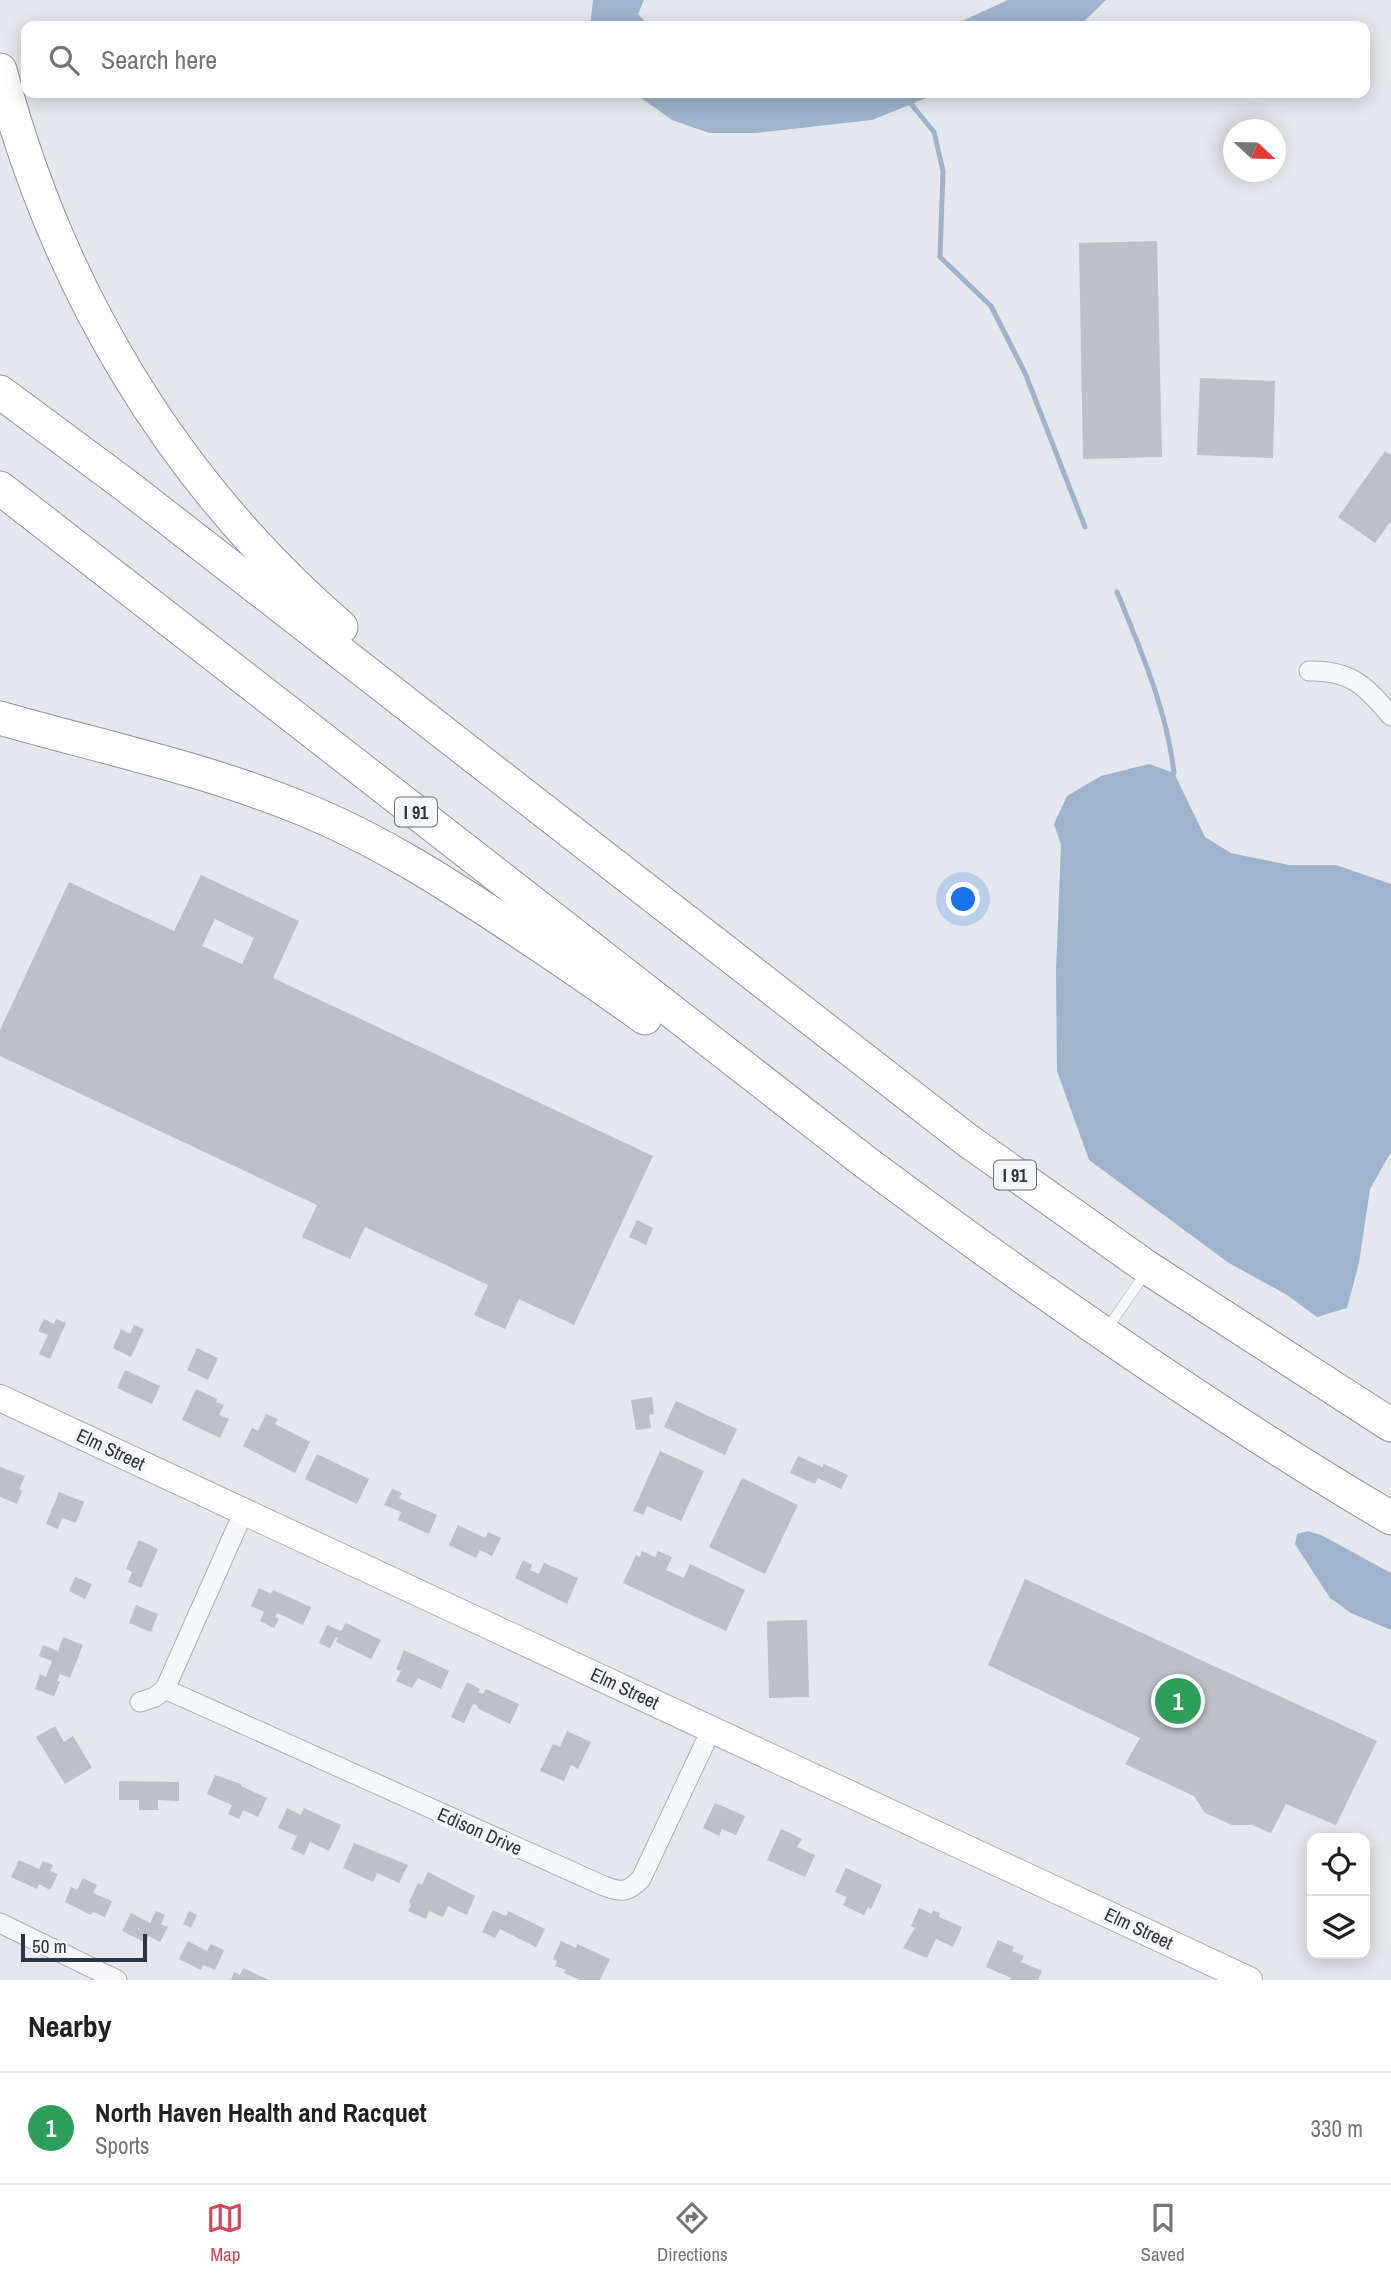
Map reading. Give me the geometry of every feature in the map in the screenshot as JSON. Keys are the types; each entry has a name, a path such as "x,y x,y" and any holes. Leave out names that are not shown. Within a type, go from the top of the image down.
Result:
{"highway":[{"path":"0,70 28,166 57,238 98,324 149,410 191,469 252,542 321,611 411,685 447,736"},
{"name":"I 91","path":"0,392 124,484 911,1097 1029,1185 1148,1268 1391,1424"},
{"name":"I 91","path":"0,488 941,1219 1104,1334 1258,1437 1391,1518"},
{"path":"0,718 251,790 317,815 363,837 456,891 580,972 762,1106 831,1136"}],"street":[{"path":"1309,671 1329,670 1353,679 1373,694 1391,716"},
{"name":"Elm Street","path":"0,1398 1249,1980"},
{"path":"140,1702 155,1697 165,1689 244,1511"},
{"name":"Edison Drive","path":"165,1689 604,1886 623,1892 631,1889 641,1879 712,1728"},
{"path":"0,1923 117,1980"}],"lane":[{"path":"1104,1334 1148,1268"}],"water":[{"path":"593,0 644,0 638,14 644,21 591,21"},
{"path":"1008,0 1106,0 1084,21 962,21"},
{"path":"641,98 927,98 872,120 756,133 709,133 672,120"},
{"path":"1149,764 1174,773 1205,837 1231,853 1289,865 1336,865 1391,884 1391,1152 1370,1189 1359,1263 1347,1308 1317,1317 1287,1295 1229,1263 1089,1160 1057,1071 1056,971 1061,845 1054,824 1067,796 1101,776"},
{"path":"1308,1531 1321,1535 1391,1573 1391,1630 1351,1613 1330,1598 1295,1544 1297,1534"}],"building":[{"path":"1157,241 1162,457 1083,459 1079,243"},
{"path":"1200,378 1275,381 1273,458 1197,455"},
{"path":"1385,451 1391,455 1391,521 1375,543 1338,517"},
{"path":"201,875 299,921 273,978 653,1156 574,1325 519,1299 505,1329 474,1315 488,1285 365,1227 350,1259 302,1237 317,1205 0,1056 0,1030 69,882 174,931","holes":["215,919 254,938 242,964 202,946"]},
{"path":"637,1220 653,1228 646,1245 629,1237"},
{"path":"44,1319 54,1324 56,1319 66,1323 50,1359 39,1354 48,1335 38,1331"},
{"path":"134,1325 144,1329 131,1357 113,1348 121,1329 130,1334"},
{"path":"197,1348 218,1358 208,1380 187,1370"},
{"path":"125,1370 160,1386 152,1404 117,1388"},
{"path":"196,1389 224,1405 219,1415 229,1419 220,1438 182,1420"},
{"path":"652,1397 654,1414 649,1415 651,1428 636,1430 631,1400"},
{"path":"676,1401 737,1429 725,1455 664,1427"},
{"path":"266,1414 278,1419 275,1424 310,1442 295,1473 243,1446 252,1428 258,1431"},
{"path":"660,1451 704,1471 681,1521 647,1506 644,1515 633,1511"},
{"path":"317,1454 369,1479 357,1504 305,1479"},
{"path":"798,1456 848,1475 841,1489 818,1478 815,1484 790,1473"},
{"path":"0,1467 25,1476 19,1489 22,1491 17,1504 0,1497"},
{"path":"742,1478 798,1505 765,1574 709,1547"},
{"path":"392,1489 402,1493 399,1498 437,1515 429,1534 398,1520 401,1512 384,1505"},
{"path":"59,1492 84,1502 76,1523 62,1518 58,1529 46,1524"},
{"path":"458,1525 485,1538 488,1532 501,1538 492,1556 480,1550 476,1558 449,1545"},
{"path":"139,1540 158,1549 141,1588 128,1582 132,1572 126,1569"},
{"path":"642,1551 655,1557 658,1551 672,1557 666,1570 684,1578 690,1564 745,1590 726,1631 623,1583 636,1555 640,1557"},
{"path":"523,1560 532,1565 530,1570 539,1574 544,1563 578,1578 567,1604 515,1578"},
{"path":"75,1577 92,1584 85,1599 69,1591"},
{"path":"1025,1579 1377,1741 1336,1825 1286,1804 1271,1833 1252,1825 1232,1825 1205,1813 1194,1796 1125,1764 1140,1738 988,1665"},
{"path":"259,1588 271,1594 273,1590 311,1607 303,1625 277,1613 275,1617 279,1619 274,1628 260,1621 264,1612 251,1606"},
{"path":"136,1605 158,1614 151,1632 129,1623"},
{"path":"807,1620 809,1697 769,1698 767,1621"},
{"path":"346,1623 381,1640 371,1659 336,1642 336,1637 330,1648 319,1643 327,1625 341,1631"},
{"path":"63,1637 83,1645 70,1678 60,1674 57,1681 60,1682 54,1696 35,1689 40,1674 46,1677 52,1661 39,1656 43,1645 58,1651"},
{"path":"404,1650 449,1671 441,1689 418,1678 412,1688 396,1681 401,1671 396,1669"},
{"path":"467,1682 480,1689 478,1692 483,1694 486,1689 519,1704 510,1724 473,1704 464,1723 451,1717"},
{"path":"55,1726 64,1742 73,1736 92,1768 65,1784 36,1737"},
{"path":"567,1731 591,1742 578,1769 571,1765 564,1781 540,1771 553,1744 560,1747"},
{"path":"215,1775 241,1784 267,1798 258,1817 243,1810 239,1819 228,1814 232,1805 207,1794"},
{"path":"119,1781 179,1782 179,1801 158,1800 158,1810 139,1810 139,1800 119,1800"},
{"path":"715,1803 745,1816 736,1835 722,1829 719,1836 703,1828"},
{"path":"287,1808 301,1815 304,1808 341,1825 329,1851 310,1842 304,1855 291,1849 297,1836 278,1828"},
{"path":"781,1829 802,1839 797,1847 815,1855 805,1877 767,1860"},
{"path":"354,1843 408,1865 399,1883 377,1873 373,1882 343,1868"},
{"path":"19,1860 39,1869 43,1861 53,1865 50,1871 58,1874 50,1890 39,1884 37,1889 11,1877"},
{"path":"846,1868 882,1885 871,1909 868,1907 864,1915 843,1905 847,1897 835,1892"},
{"path":"428,1872 475,1896 467,1915 448,1906 443,1917 429,1911 426,1919 408,1911 418,1883 422,1885"},
{"path":"83,1878 97,1885 93,1893 112,1901 105,1917 93,1912 91,1915 65,1902 71,1887 77,1890"},
{"path":"919,1908 932,1914 933,1910 940,1913 939,1917 962,1927 953,1947 936,1939 927,1958 903,1948 915,1928 911,1926"},
{"path":"493,1910 506,1916 508,1911 545,1929 536,1947 500,1929 495,1938 482,1932"},
{"path":"156,1911 165,1915 161,1924 168,1927 160,1942 149,1936 146,1943 122,1931 131,1913 150,1923"},
{"path":"189,1911 197,1915 191,1928 183,1924"},
{"path":"998,1940 1014,1947 1012,1951 1024,1956 1021,1962 1042,1971 1038,1980 1010,1980 1011,1978 986,1967"},
{"path":"188,1941 207,1951 211,1944 224,1950 215,1970 203,1965 201,1970 179,1959"},
{"path":"561,1941 576,1948 577,1944 610,1959 600,1980 580,1980 555,1966 557,1961 553,1959"},
{"path":"243,1968 269,1980 231,1980 234,1972 240,1975"}],"waterway":[{"path":"906,98 934,132 943,171 940,257 991,306 1025,373 1085,527"},
{"path":"1117,592 1144,659 1166,726 1174,773"}],"place":[{"name":"North Haven Health and Racquet","path":"1178,1701"}]}
